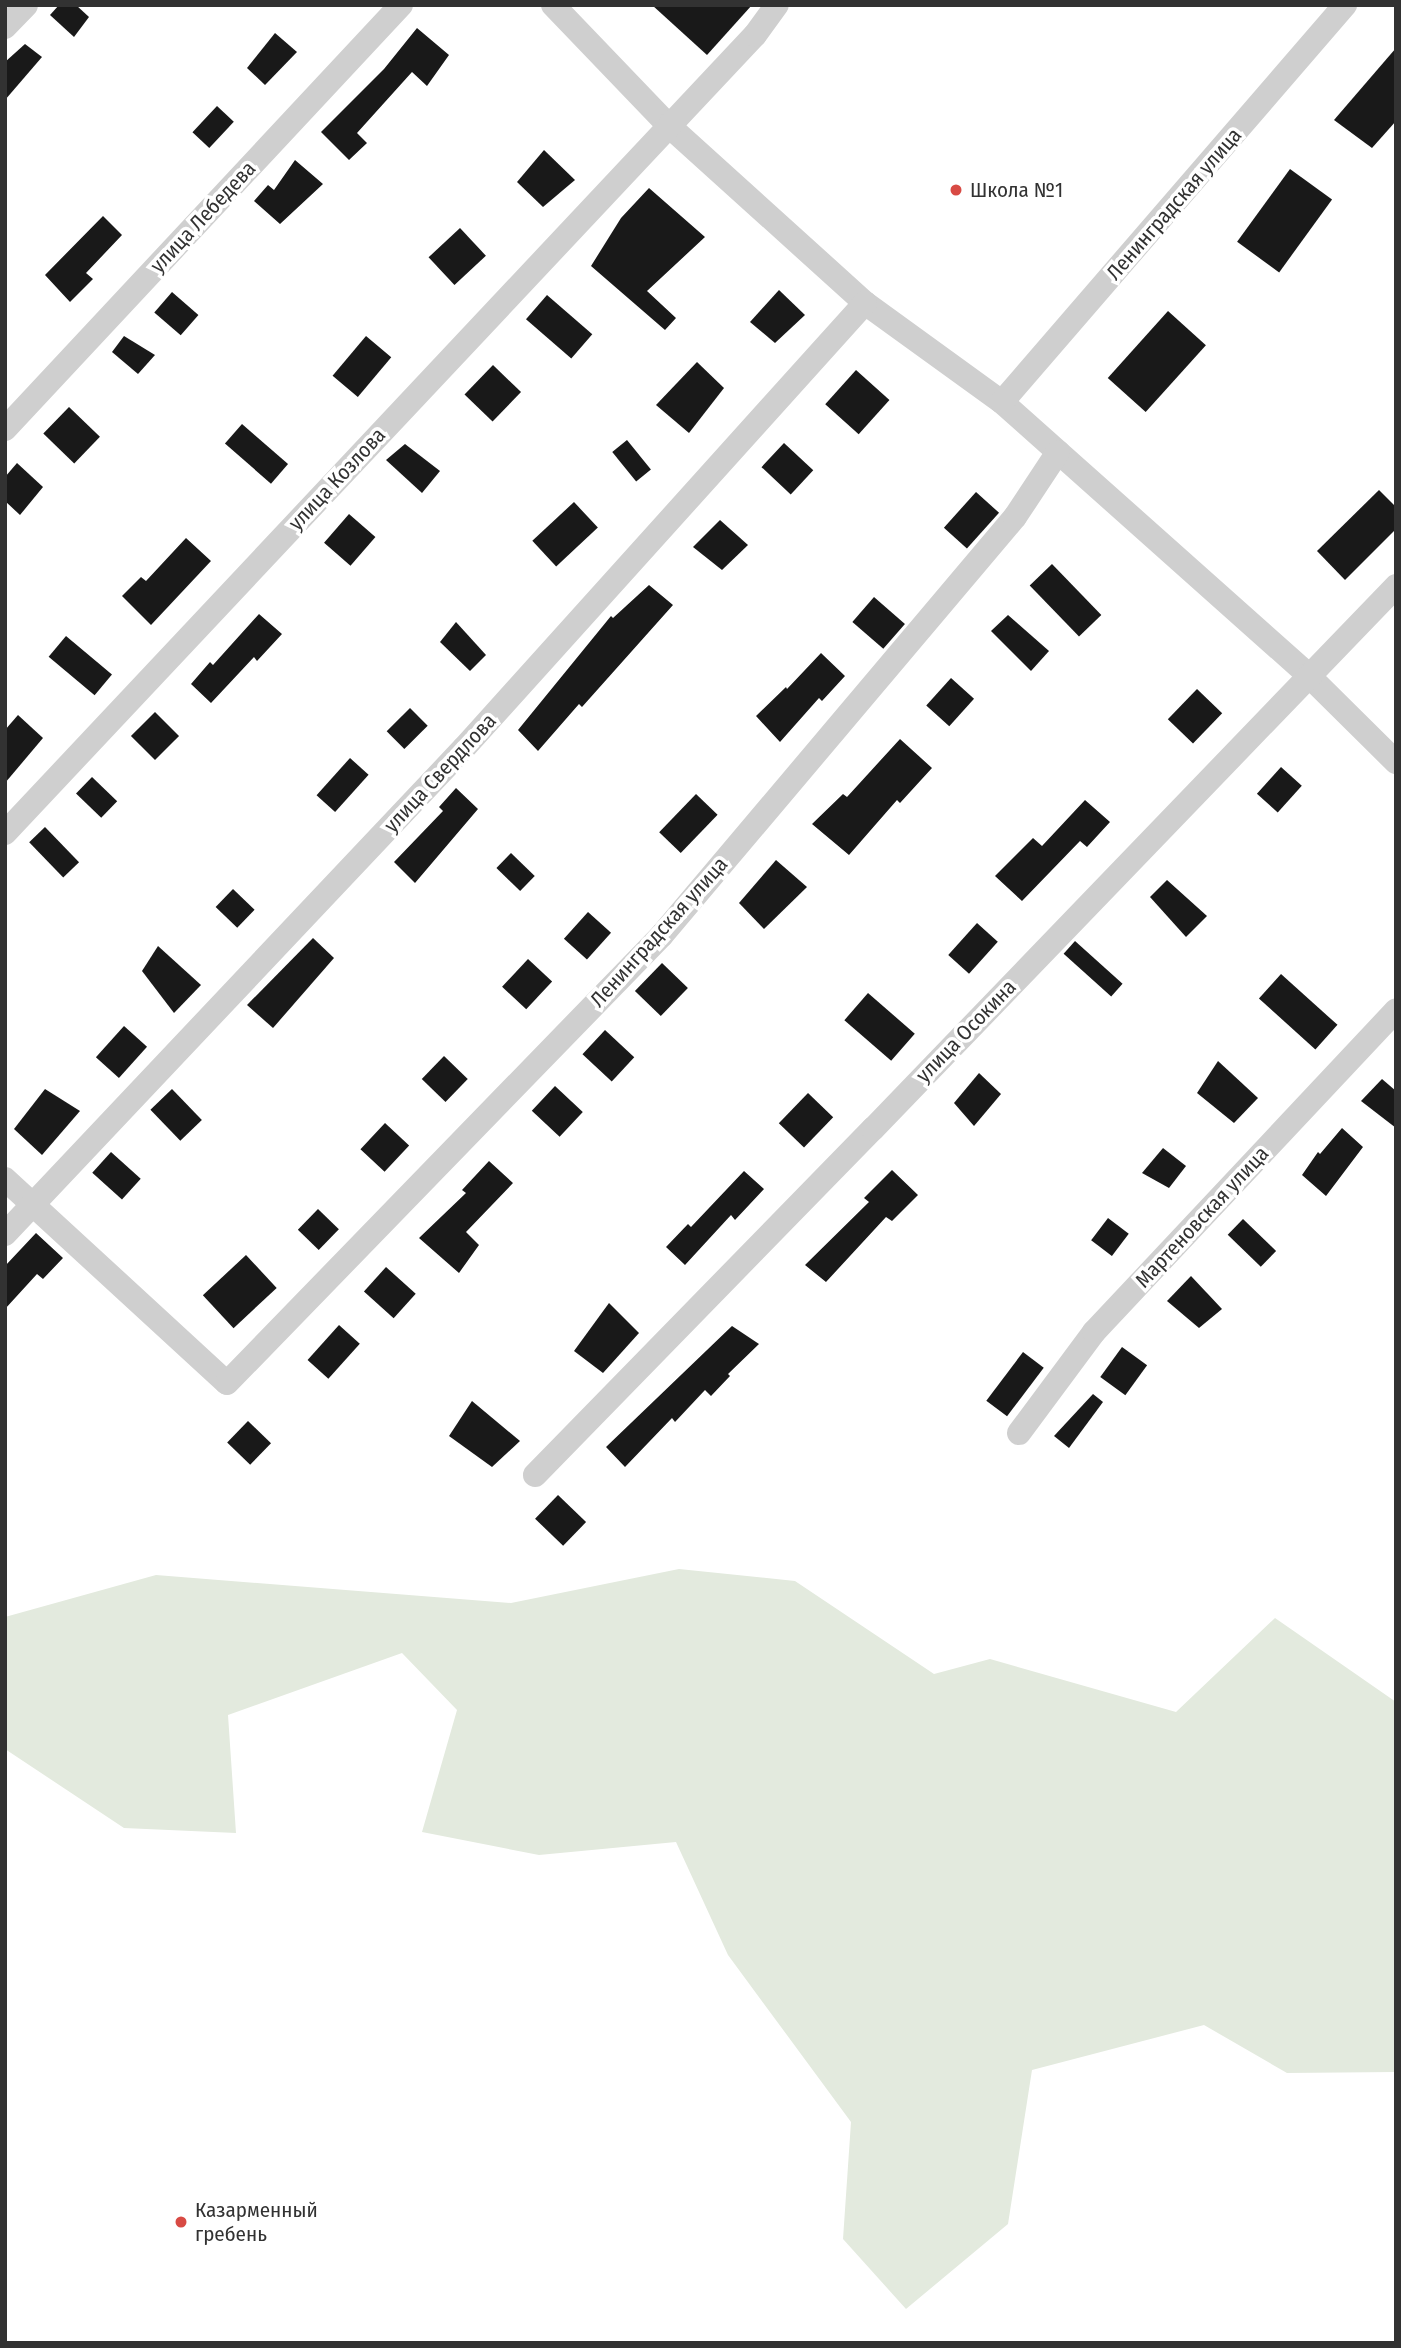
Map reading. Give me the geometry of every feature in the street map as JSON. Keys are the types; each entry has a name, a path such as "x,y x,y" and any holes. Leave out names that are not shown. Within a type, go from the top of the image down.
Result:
{"street":[{"path":"5,27 26,5"},
{"name":"улица Лебедева","path":"5,429 401,5"},
{"path":"553,5 668,125 865,303 1002,402 1308,675 1396,762"},
{"name":"улица Козлова","path":"5,833 755,35 776,5"},
{"name":"Ленинградская улица","path":"1002,402 1338,8"},
{"name":"улица Свердлова","path":"5,1234 464,748 865,303"},
{"name":"Ленинградская улица","path":"33,1205 227,1383 662,935 1015,517 1058,452"},
{"name":"улица Осокина","path":"535,1475 1396,586"},
{"name":"Мартеновская улица","path":"1019,1433 1094,1332 1396,1010"},
{"path":"5,1179 33,1205"}],"shaded area":[{"path":"679,1569 795,1581 934,1674 990,1659 1176,1712 1275,1618 1396,1702 1396,2072 1287,2073 1204,2025 1032,2070 1008,2224 906,2309 843,2239 851,2122 728,1955 676,1842 539,1855 422,1832 457,1710 402,1653 228,1715 236,1833 124,1828 5,1749 5,1617 156,1575 511,1603"}],"building":[{"path":"59,5 76,5 89,17 74,37 50,15"},
{"path":"652,5 752,5 707,55"},
{"path":"417,28 449,55 427,86 412,72 357,133 367,143 349,160 321,132 384,69"},
{"path":"275,33 297,52 265,85 247,68"},
{"path":"25,44 42,57 5,100 5,62"},
{"path":"1396,48 1396,121 1372,148 1334,120"},
{"path":"217,106 234,122 209,148 192,132"},
{"path":"544,150 575,180 543,207 517,182"},
{"path":"295,160 323,184 280,224 254,201 268,185 274,190"},
{"path":"1290,169 1332,200 1279,272 1237,242"},
{"path":"649,188 705,237 647,291 676,318 665,330 591,266 621,218"},
{"path":"103,216 122,235 86,273 93,279 70,302 45,275"},
{"path":"460,228 486,256 454,285 429,257"},
{"path":"779,290 805,315 775,343 750,322"},
{"path":"172,292 198,315 181,335 154,312"},
{"path":"547,295 592,334 571,359 526,319"},
{"path":"1168,311 1206,345 1146,412 1108,378"},
{"path":"124,336 155,355 138,374 112,352"},
{"path":"366,336 391,357 358,397 333,376"},
{"path":"697,362 724,388 689,433 656,405"},
{"path":"493,365 521,392 493,422 465,394"},
{"path":"856,370 889,400 859,434 825,404"},
{"path":"69,407 100,437 74,463 43,434"},
{"path":"242,424 288,464 271,484 225,444"},
{"path":"627,440 651,470 636,481 612,452"},
{"path":"784,443 813,470 791,494 761,467"},
{"path":"405,444 440,471 422,493 386,460"},
{"path":"17,463 43,487 20,515 5,501 5,477"},
{"path":"1379,490 1396,507 1396,529 1345,580 1317,551"},
{"path":"976,492 999,513 967,548 944,528"},
{"path":"574,502 598,528 556,566 532,541"},
{"path":"349,514 375,537 350,566 324,543"},
{"path":"720,520 748,545 722,570 693,547"},
{"path":"186,538 211,561 151,625 122,596 141,577 146,581"},
{"path":"1052,564 1101,615 1079,637 1030,586"},
{"path":"649,585 673,605 582,707 579,704 538,751 518,730 611,616 613,618"},
{"path":"874,597 905,624 883,649 852,622"},
{"path":"259,614 282,634 257,661 254,657 211,703 191,684 210,662 213,665"},
{"path":"1008,615 1049,651 1031,671 991,631"},
{"path":"456,622 486,655 470,671 440,642"},
{"path":"66,636 112,675 95,695 49,657"},
{"path":"821,653 845,676 822,701 819,698 780,742 756,716 786,687 787,689"},
{"path":"951,678 974,699 949,726 926,705"},
{"path":"1197,689 1222,713 1193,744 1168,719"},
{"path":"410,708 428,726 404,749 387,731"},
{"path":"155,712 179,736 155,760 131,736"},
{"path":"18,715 43,738 5,783 5,730"},
{"path":"900,739 932,768 900,803 897,800 849,855 812,824 843,794 847,797"},
{"path":"350,758 369,775 335,812 317,795"},
{"path":"1281,767 1302,786 1278,812 1257,794"},
{"path":"92,777 117,801 101,818 76,794"},
{"path":"456,788 478,809 415,883 394,862 443,811 439,807"},
{"path":"696,794 718,815 681,853 659,832"},
{"path":"1085,800 1110,822 1087,847 1080,841 1022,901 995,876 1033,838 1042,846"},
{"path":"45,827 79,862 63,878 29,842"},
{"path":"511,853 535,876 520,891 496,868"},
{"path":"776,860 807,887 764,929 739,903"},
{"path":"1167,880 1207,916 1186,937 1150,897"},
{"path":"233,889 255,910 237,928 216,907"},
{"path":"588,912 611,933 587,959 564,939"},
{"path":"977,923 998,942 969,974 948,955"},
{"path":"313,938 334,958 273,1028 247,1005"},
{"path":"1075,941 1123,984 1111,996 1064,954"},
{"path":"158,946 201,985 174,1013 142,971"},
{"path":"528,959 552,982 526,1009 502,987"},
{"path":"662,963 688,988 661,1016 635,991"},
{"path":"1281,974 1337,1025 1315,1049 1259,999"},
{"path":"868,993 915,1034 891,1061 844,1020"},
{"path":"124,1026 147,1047 119,1078 96,1057"},
{"path":"605,1030 634,1057 612,1081 582,1054"},
{"path":"444,1056 468,1079 446,1102 422,1079"},
{"path":"1218,1061 1258,1098 1234,1123 1197,1093"},
{"path":"979,1073 1001,1094 974,1126 954,1103"},
{"path":"1382,1079 1396,1091 1396,1128 1361,1101"},
{"path":"555,1086 583,1112 560,1137 532,1111"},
{"path":"45,1089 80,1111 42,1155 14,1129"},
{"path":"172,1089 202,1120 180,1141 150,1110"},
{"path":"808,1093 833,1117 804,1148 779,1123"},
{"path":"385,1123 409,1146 385,1172 360,1149"},
{"path":"1342,1128 1363,1147 1326,1196 1302,1175 1318,1152 1320,1154"},
{"path":"1163,1148 1186,1166 1169,1188 1142,1173"},
{"path":"111,1152 141,1179 122,1200 92,1173"},
{"path":"489,1161 513,1183 466,1232 479,1245 459,1273 419,1238 466,1193 462,1190"},
{"path":"892,1170 918,1195 892,1221 886,1217 826,1282 805,1265 869,1202 864,1198"},
{"path":"744,1171 764,1189 735,1220 731,1215 685,1265 666,1247 688,1224 691,1227"},
{"path":"318,1209 339,1229 319,1250 298,1230"},
{"path":"1108,1218 1129,1234 1112,1256 1091,1240"},
{"path":"1243,1219 1276,1251 1261,1267 1228,1235"},
{"path":"36,1233 63,1258 43,1279 37,1274 5,1309 5,1266"},
{"path":"246,1255 277,1288 234,1328 203,1295"},
{"path":"386,1267 416,1294 394,1318 364,1292"},
{"path":"1191,1276 1222,1309 1199,1328 1167,1301"},
{"path":"609,1303 639,1333 603,1373 574,1351"},
{"path":"339,1325 360,1344 328,1379 308,1360"},
{"path":"732,1326 759,1344 728,1374 730,1376 711,1396 705,1390 675,1422 672,1418 625,1467 606,1447"},
{"path":"1122,1347 1147,1365 1125,1395 1100,1377"},
{"path":"1023,1352 1044,1368 1007,1416 986,1401"},
{"path":"1093,1394 1103,1402 1069,1448 1054,1436"},
{"path":"472,1401 520,1441 492,1467 449,1436"},
{"path":"248,1421 271,1443 250,1465 227,1443"},
{"path":"558,1495 586,1522 563,1546 535,1519"}],"place":[{"name":"Школа №1","path":"956,190"},
{"name":"Казарменный гребень","path":"181,2222"}]}
